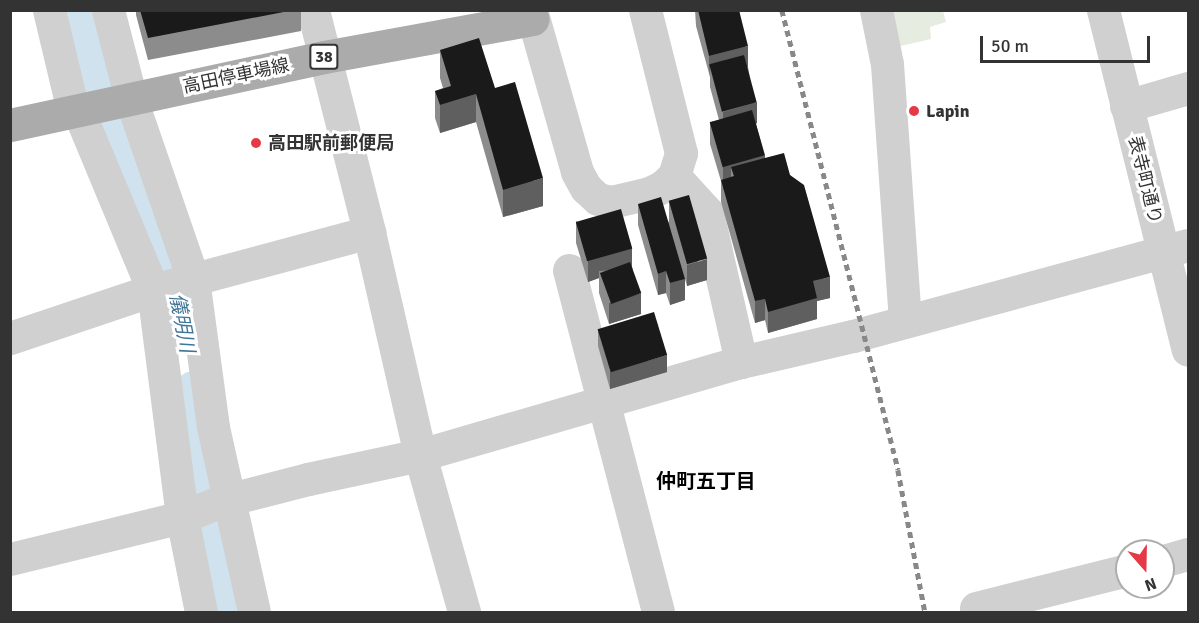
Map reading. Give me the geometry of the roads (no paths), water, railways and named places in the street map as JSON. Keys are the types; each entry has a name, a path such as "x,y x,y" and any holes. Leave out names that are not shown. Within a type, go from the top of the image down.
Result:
{"main road":[{"name":"高田停車場線","path":"10,125 532,15"}],"street":[{"path":"49,10 97,106 193,279 224,501 254,612"},
{"path":"108,10 97,106 153,290 182,518 201,612"},
{"path":"313,10 369,232 420,454 464,612"},
{"path":"532,15 577,172 586,188 598,199 611,202 647,194 674,176 681,153 645,10"},
{"path":"876,10 887,64 905,321"},
{"name":"表寺町通り","path":"1103,10 1126,106 1176,248 1188,350"},
{"path":"1126,106 1188,88"},
{"path":"674,176 707,212 741,362"},
{"path":"10,338 153,290 369,232"},
{"path":"10,559 182,518 224,501 308,479 420,454 741,362 905,321 1176,248"},
{"path":"569,270 658,612"},
{"path":"976,608 1115,573"}],"waterway":[{"name":"儀明川","path":"80,10 108,118 183,306 185,322"},
{"name":"儀明川","path":"194,391 212,541 229,612"}],"railway":[{"path":"782,10 898,470 925,612"}],"place":[{"name":"Lapin","path":"914,111"},
{"name":"高田駅前郵便局","path":"256,143"}],"district":[{"name":"仲町五丁目","path":"706,481"}]}
